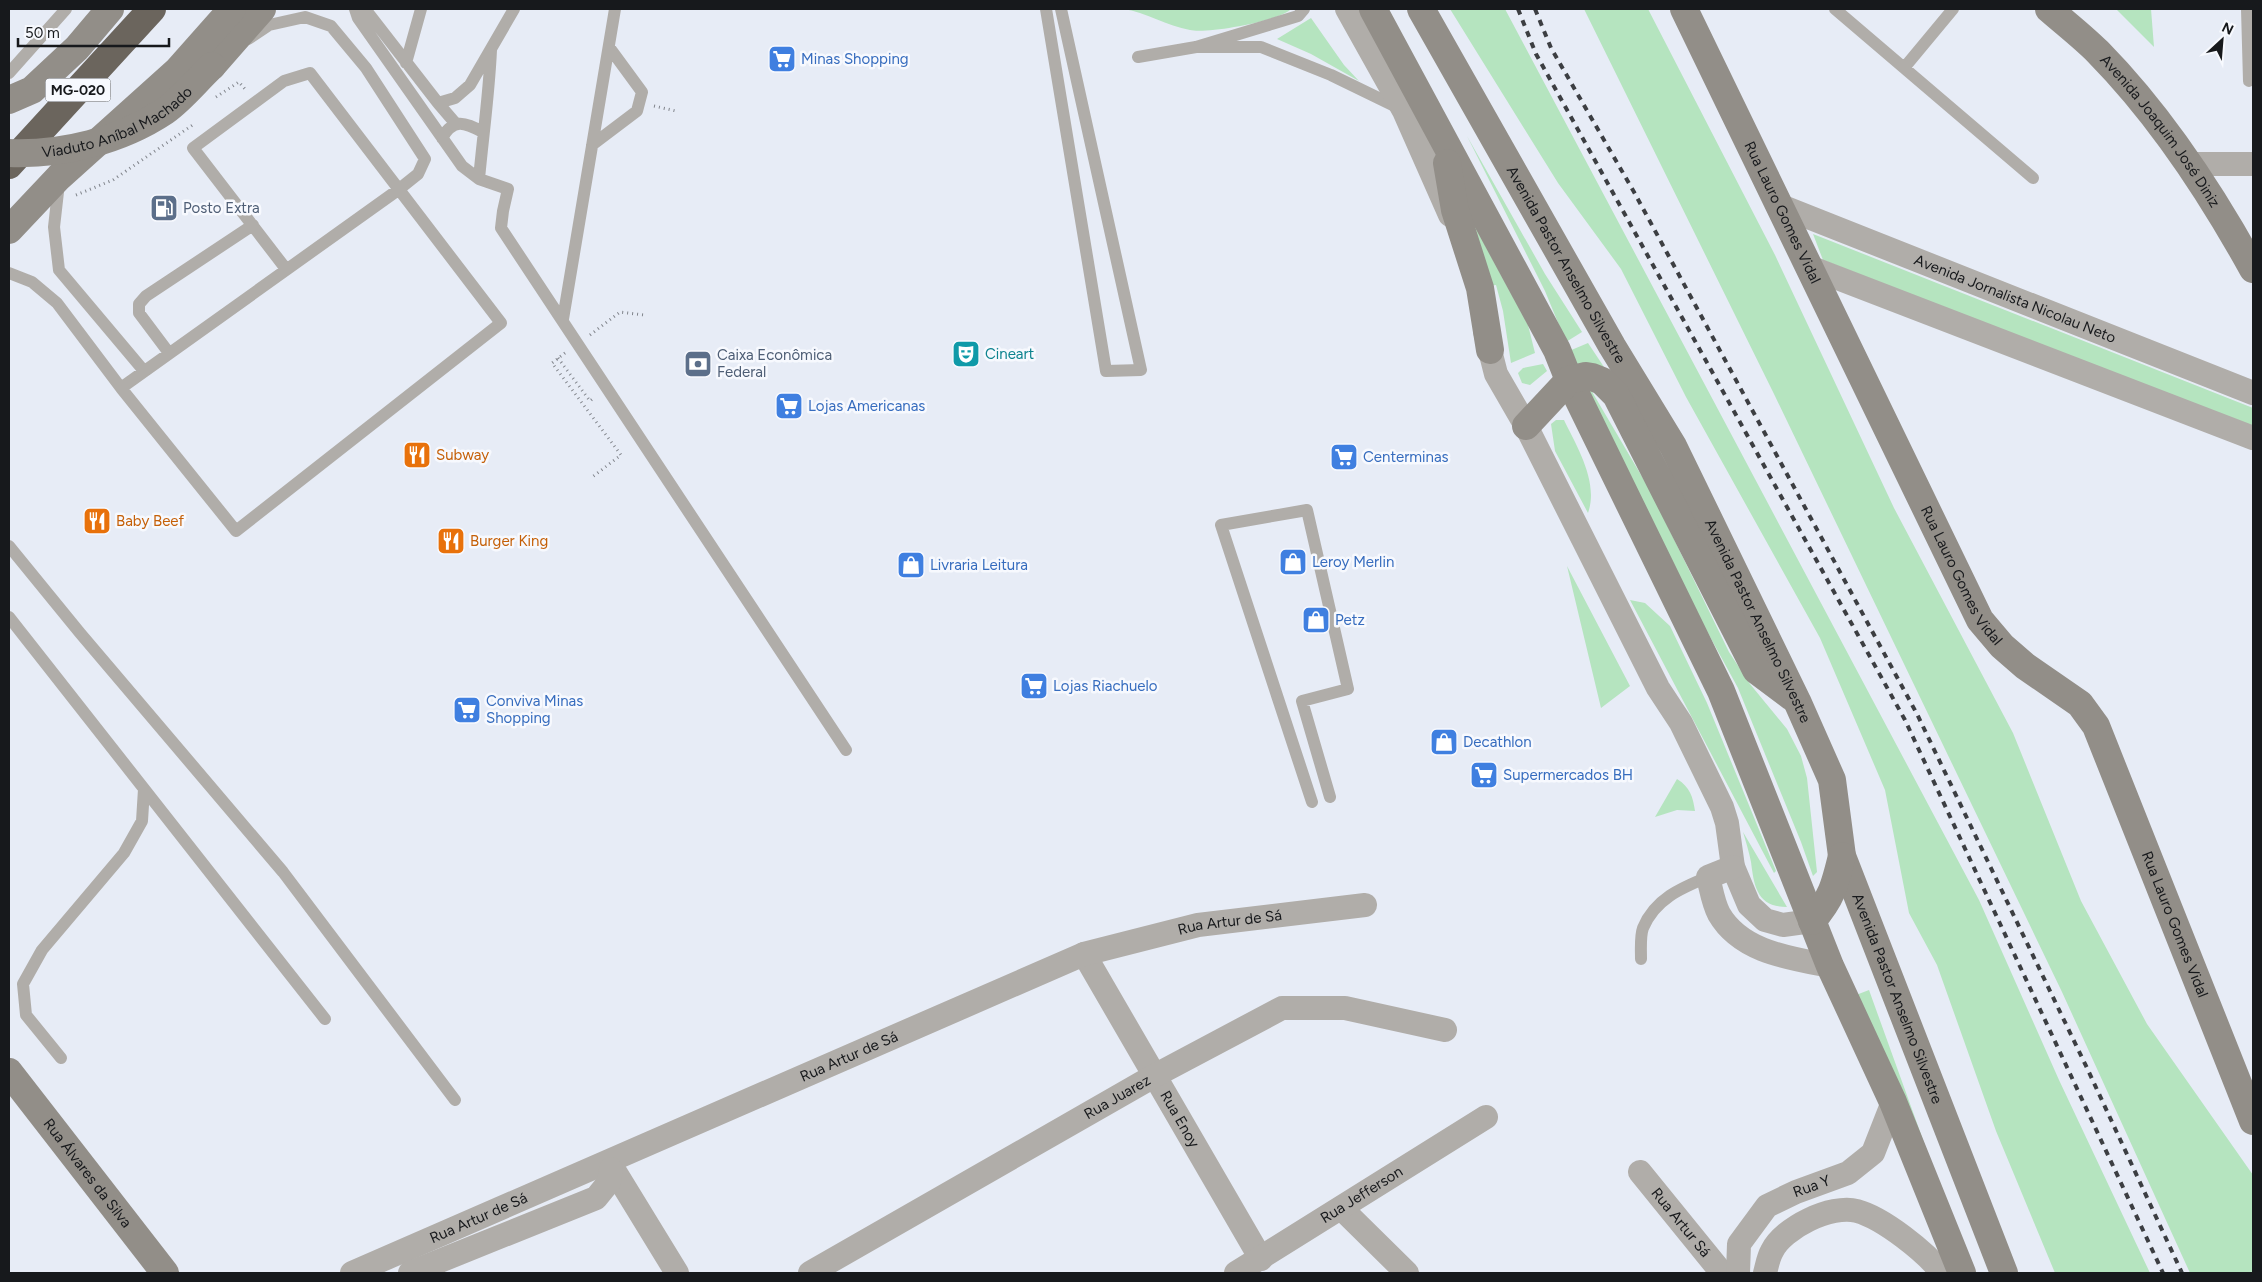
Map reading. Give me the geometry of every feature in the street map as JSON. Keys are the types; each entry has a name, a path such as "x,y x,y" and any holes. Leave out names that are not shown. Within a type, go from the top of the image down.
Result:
{"highway":[{"name":"MG-020","path":"9,165 152,9"}],"main road":[{"path":"9,100 32,90 77,48 110,9"},
{"path":"9,230 59,177 177,71 232,9"},
{"name":"Viaduto Aníbal Machado","path":"9,153 35,154 84,146 124,132 166,110 213,65 262,9"},
{"path":"1373,9 1557,350 1569,380 1721,691 1830,966 1893,1102 1962,1273"},
{"name":"Avenida Pastor Anselmo Silvestre","path":"1421,9 1612,346 1673,446 1797,701 1832,780 1842,856 2004,1273"},
{"name":"Rua Lauro Gomes Vidal","path":"1684,9 1980,620 2002,646 2025,666 2080,704 2096,726 2253,1121"},
{"name":"Avenida Joaquim José Diniz","path":"2049,9 2098,52 2146,106 2190,164 2233,232 2253,269"},
{"path":"1442,140 1455,210 1480,288 1490,350"},
{"path":"1526,426 1569,380 1586,376 1592,377 1602,381 1616,395 1756,670 1797,701"},
{"path":"1812,921 1827,905 1842,856"},
{"name":"Rua Álvares da Silva","path":"9,1072 165,1273"}],"street":[{"path":"1348,9 1404,110 1449,212 1468,269 1496,374 1526,426 1658,688 1681,723 1722,807 1727,823 1733,867 1749,905 1765,920 1783,924 1812,921"},
{"path":"2190,164 2253,164"},
{"name":"Avenida Jornalista Nicolau Neto","path":"1778,206 2253,393"},
{"path":"1809,267 2253,438"},
{"path":"1733,867 1708,877 1718,913 1736,936 1762,950 1830,966"},
{"name":"Rua Artur de Sá","path":"352,1273 610,1165 1084,954 1198,925 1365,905"},
{"name":"Rua Enoy","path":"1084,954 1260,1259"},
{"name":"Rua Juarez","path":"810,1273 1154,1076 1282,1008 1345,1008 1445,1030"},
{"name":"Rua Y","path":"1738,1273 1739,1244 1767,1206 1796,1192 1848,1174 1873,1153 1893,1102"},
{"name":"Rua Jefferson","path":"1236,1273 1342,1209 1486,1116"},
{"path":"610,1165 677,1273"},
{"name":"Rua Artur de Sá","path":"410,1273 596,1198 609,1182 610,1165"},
{"name":"Rua Artur Sá","path":"1640,1172 1722,1273"},
{"path":"1342,1209 1407,1273"},
{"name":"Rua Y","path":"1765,1273 1772,1250 1790,1230 1822,1213 1856,1210 1889,1225 1942,1273"}],"lane":[{"path":"9,73 66,9"},
{"path":"355,9 358,18 462,166 479,180 508,189 503,211 502,228 846,750"},
{"path":"365,9 456,124"},
{"path":"438,103 455,98 470,85 514,9"},
{"path":"563,319 615,9"},
{"path":"1046,9 1106,371 1141,370 1061,9"},
{"path":"1138,57 1196,47 1298,16 1304,9"},
{"path":"1835,9 2033,178"},
{"path":"1904,68 1954,9"},
{"path":"2247,9 2249,81"},
{"path":"406,63 420,14"},
{"path":"121,388 398,190 418,174 425,160 366,68 331,26 305,17 269,25 213,65"},
{"path":"592,145 638,111 642,92 609,47"},
{"path":"1196,47 1261,47 1331,75 1404,110"},
{"path":"479,180 483,132 489,93 491,48"},
{"path":"9,82 22,59"},
{"path":"9,272 32,282 57,302 121,388 236,531 501,323 310,73 284,81 193,148 286,269"},
{"path":"442,138 447,129 456,124 467,124 483,132"},
{"path":"59,177 54,227 59,270 144,371"},
{"path":"169,353 139,313 139,304 146,296 253,225"},
{"path":"1312,802 1221,525 1307,510 1348,690 1302,701 1330,797"},
{"path":"9,546 86,641 283,872 455,1100"},
{"path":"9,617 324,1019"},
{"path":"60,1058 26,1015 23,984 42,950 124,853 142,821 144,789"},
{"path":"1641,959 1642,929 1655,908 1678,889 1708,877"}],"path":[{"path":"639,102 676,111"},
{"path":"579,343 620,312 644,315"},
{"path":"558,358 552,363 622,455 590,478"}],"green space":[{"path":"1123,9 1291,9 1273,18 1243,26 1199,31 1181,28"},
{"path":"1450,9 1505,9 1979,900 2059,1080 2150,1273 2055,1273 1996,1131 1937,965 1909,913 1885,790 1820,638 1686,397 1621,269 1558,183"},
{"path":"1584,9 1648,9 1775,255 1894,508 2013,733 2081,901 2147,1024 2253,1175 2253,1273 2190,1273 2062,992 1774,394"},
{"path":"2116,9 2151,9 2154,47"},
{"path":"1311,18 1344,65 1359,81 1311,54 1277,39"},
{"path":"1467,136 1545,274 1582,332 1566,342 1545,291"},
{"path":"1465,208 1528,325 1535,353 1511,363 1503,311 1496,285 1489,286"},
{"path":"1813,234 2253,408 2253,428 1823,260"},
{"path":"1588,343 1604,367 1575,364 1569,351"},
{"path":"1543,364 1547,371 1530,385 1522,383 1518,373 1523,368"},
{"path":"1591,390 1651,492 1729,652 1750,684 1787,729 1801,756 1807,778 1817,872 1813,876 1738,688 1679,580 1587,391"},
{"path":"1556,420 1564,420 1585,465 1591,489 1588,513 1555,451 1551,424"},
{"path":"1567,566 1630,686 1601,708"},
{"path":"1630,600 1645,603 1670,626 1707,703 1776,871 1774,873"},
{"path":"1677,779 1685,785 1690,793 1695,811 1677,810 1655,817"},
{"path":"1743,832 1787,907 1769,903 1759,894"},
{"path":"1869,990 1971,1273 1856,995"}],"railway":[{"path":"1518,9 1536,54 1905,720 2163,1273"},
{"path":"1535,9 1551,48 1634,192 1917,714 2087,1068 2182,1273"}],"place":[{"name":"Minas Shopping","path":"782,59"},
{"name":"Posto Extra","path":"164,208"},
{"name":"Cineart","path":"966,354"},
{"name":"Caixa Econômica Federal","path":"698,364"},
{"name":"Lojas Americanas","path":"789,406"},
{"name":"Subway","path":"417,455"},
{"name":"Centerminas","path":"1344,457"},
{"name":"Baby Beef","path":"97,521"},
{"name":"Burger King","path":"451,541"},
{"name":"Leroy Merlin","path":"1293,562"},
{"name":"Livraria Leitura","path":"911,565"},
{"name":"Petz","path":"1316,620"},
{"name":"Lojas Riachuelo","path":"1034,686"},
{"name":"Conviva Minas Shopping","path":"467,710"},
{"name":"Decathlon","path":"1444,742"},
{"name":"Supermercados BH","path":"1484,775"}]}
